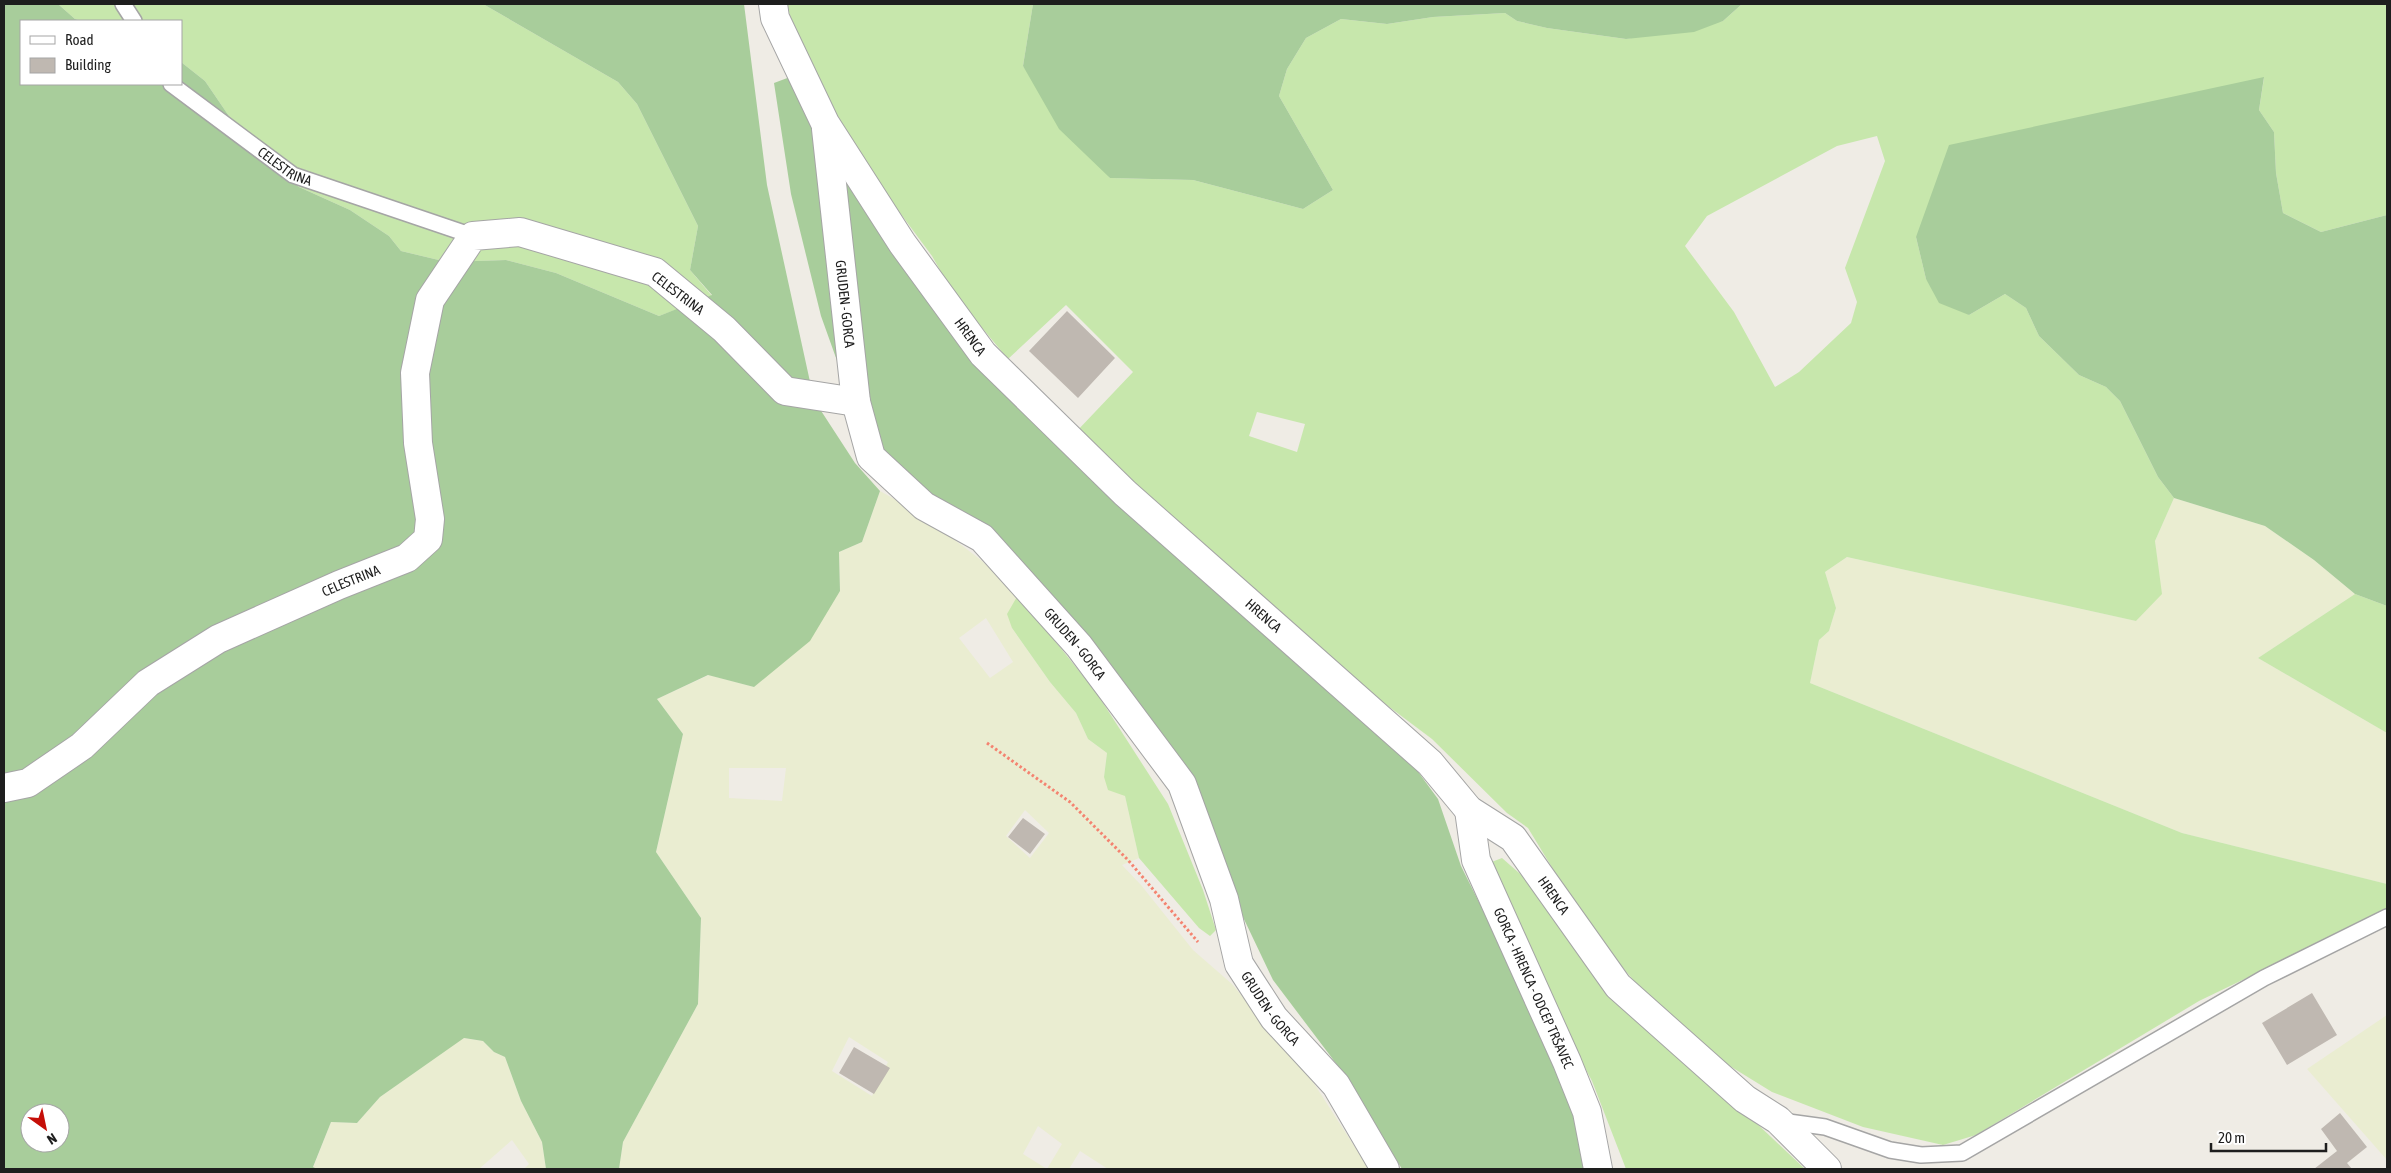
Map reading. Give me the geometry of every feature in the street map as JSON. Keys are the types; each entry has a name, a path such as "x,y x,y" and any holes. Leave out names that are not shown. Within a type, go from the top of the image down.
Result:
{"street":[{"name":"HRENCA","path":"772,4 775,18 825,123 902,244 983,354 1125,493 1430,763 1469,810 1513,838 1618,986 1745,1099 1778,1120 1826,1169"},
{"name":"GRUDEN - GORCA","path":"825,123 856,402 871,457 924,506 982,538 1079,646 1182,784 1224,900 1239,964 1274,1018 1336,1085 1386,1169"},
{"name":"CELESTRINA","path":"4,788 28,784 82,746 148,682 218,639 339,585 407,558 428,539 430,519 418,443 415,373 430,300 474,236 520,232 655,272 724,329 785,391 856,402"},
{"name":"GORCA - HRENCA - ODCEP TRŠAVEC","path":"1469,810 1476,860 1567,1062 1586,1112 1598,1169"}],"lane":[{"path":"123,4 133,20"},
{"name":"CELESTRINA","path":"172,85 293,174 474,236"},
{"path":"1778,1120 1825,1127 1898,1151 1921,1155 1962,1153 2264,978 2387,917"}],"path":[{"path":"987,743 1070,802 1128,860 1177,921 1209,954 1239,964"}],"green space":[{"path":"4,4 58,4 78,20 20,20 20,85 182,85 182,63 205,81 246,141 263,159 299,187 350,210 389,236 401,251 447,262 506,260 556,273 659,316 712,295 690,270 698,226 637,104 618,82 483,4 744,4 767,185 814,400 855,463 880,491 862,542 839,552 840,591 810,641 754,687 708,675 657,699 683,734 656,852 701,918 698,1004 623,1142 619,1169 546,1169 542,1142 521,1101 505,1057 494,1052 483,1041 464,1038 380,1097 357,1123 331,1122 313,1167 317,1169 4,1169"},
{"path":"58,4 483,4 618,82 637,104 698,226 690,270 712,296 659,316 556,273 506,260 447,262 401,251 389,236 350,210 299,187 263,159 246,141 205,81 182,63 182,20 75,19"},
{"path":"787,4 1033,4 1023,66 1110,178 1193,180 1303,209 1333,190 1279,96 1287,69 1306,38 1341,19 1387,24 1433,17 1505,13 1517,21 1547,28 1626,39 1723,21 1742,4 2387,4 2387,215 2321,232 2283,213 2276,173 2274,132 2259,110 2264,78 1916,237 1926,279 1969,315 2005,294 2026,308 2039,336 2079,375 2106,387 2120,401 2158,477 2174,498 2155,541 2162,594 2136,621 1847,557 1825,572 1836,608 1829,631 1819,640 1810,683 2182,833 2387,884 2387,910 2199,1001 1976,1135 1943,1145 1863,1127 1772,1092 1725,1063 1659,1007 1635,982 1605,947 1573,902 1528,828 1507,813 1432,739 1328,661 1076,432 1133,372 1066,305 1008,359 953,293 932,256 857,155 819,85 793,28","holes":["1877,136 1885,161 1845,268 1857,302 1851,323 1799,372 1775,387 1734,312 1685,246 1707,216 1837,146","1257,412 1305,424 1297,452 1249,436"]},
{"path":"1033,4 1742,4 1723,21 1694,32 1626,39 1547,28 1517,21 1505,13 1433,17 1387,24 1341,19 1306,38 1287,69 1279,96 1333,190 1303,209 1193,180 1110,178 1059,129 1023,66"},
{"path":"790,77 980,368 1408,758 1438,799 1461,866 1533,1011 1595,1169 1402,1169 1338,1066 1273,980 1242,915 1184,766 1117,673 1013,553 899,475 860,425 821,316 791,194 774,83"},
{"path":"2264,77 2259,110 2274,132 2276,173 2283,213 2321,232 2387,215 2387,606 2355,594 2314,560 2265,526 2174,498 2158,477 2120,401 2106,387 2079,375 2039,336 2026,308 2005,294 1969,315 1939,303 1926,279 1916,237 1949,145"},
{"path":"880,491 919,513 981,560 1018,595 1012,628 1050,682 1076,713 1088,739 1107,753 1104,777 1125,796 1139,858 1122,865 1141,885 1193,950 1232,984 1313,1082 1369,1169 1108,1169 1080,1151 1069,1169 1047,1169 619,1169 623,1142 698,1004 701,918 656,852 683,734 657,699 709,675 754,687 840,591 839,552 862,542","holes":["986,618 1013,662 990,678 959,638","729,768 786,768 782,801 729,798","1025,810 1049,833 1030,858 1006,836","849,1037 888,1062 872,1096 832,1071","1038,1126 1062,1144 1047,1169 1023,1154"]},
{"path":"2174,498 2265,526 2314,560 2355,594 2258,658 2387,733 2387,884 2182,833 1810,683 1819,640 1829,631 1836,608 1825,572 1847,557 2136,621 2161,594 2155,541"},
{"path":"2355,594 2387,606 2387,733 2258,658"},
{"path":"1018,595 1096,692 1168,804 1203,890 1216,930 1210,936 1199,928 1139,858 1125,796 1108,790 1104,777 1107,753 1088,739 1076,713 1050,682 1012,628 1007,614"},
{"path":"1502,858 1526,879 1733,1101 1805,1169 1626,1169 1592,1081 1550,1003 1489,863"},
{"path":"2387,1015 2387,1160 2307,1069"},
{"path":"463,1038 483,1041 494,1052 505,1057 521,1101 542,1142 546,1169 524,1169 529,1164 512,1140 479,1169 313,1168 331,1122 357,1123 380,1097"}],"building":[{"path":"1067,311 1115,358 1078,398 1029,351"},
{"path":"1023,818 1045,834 1030,854 1008,837"},
{"path":"2312,993 2337,1035 2287,1065 2262,1023"},
{"path":"854,1047 890,1068 874,1094 839,1073"},
{"path":"2340,1113 2367,1147 2347,1163 2352,1169 2314,1169 2337,1151 2321,1129"}]}
